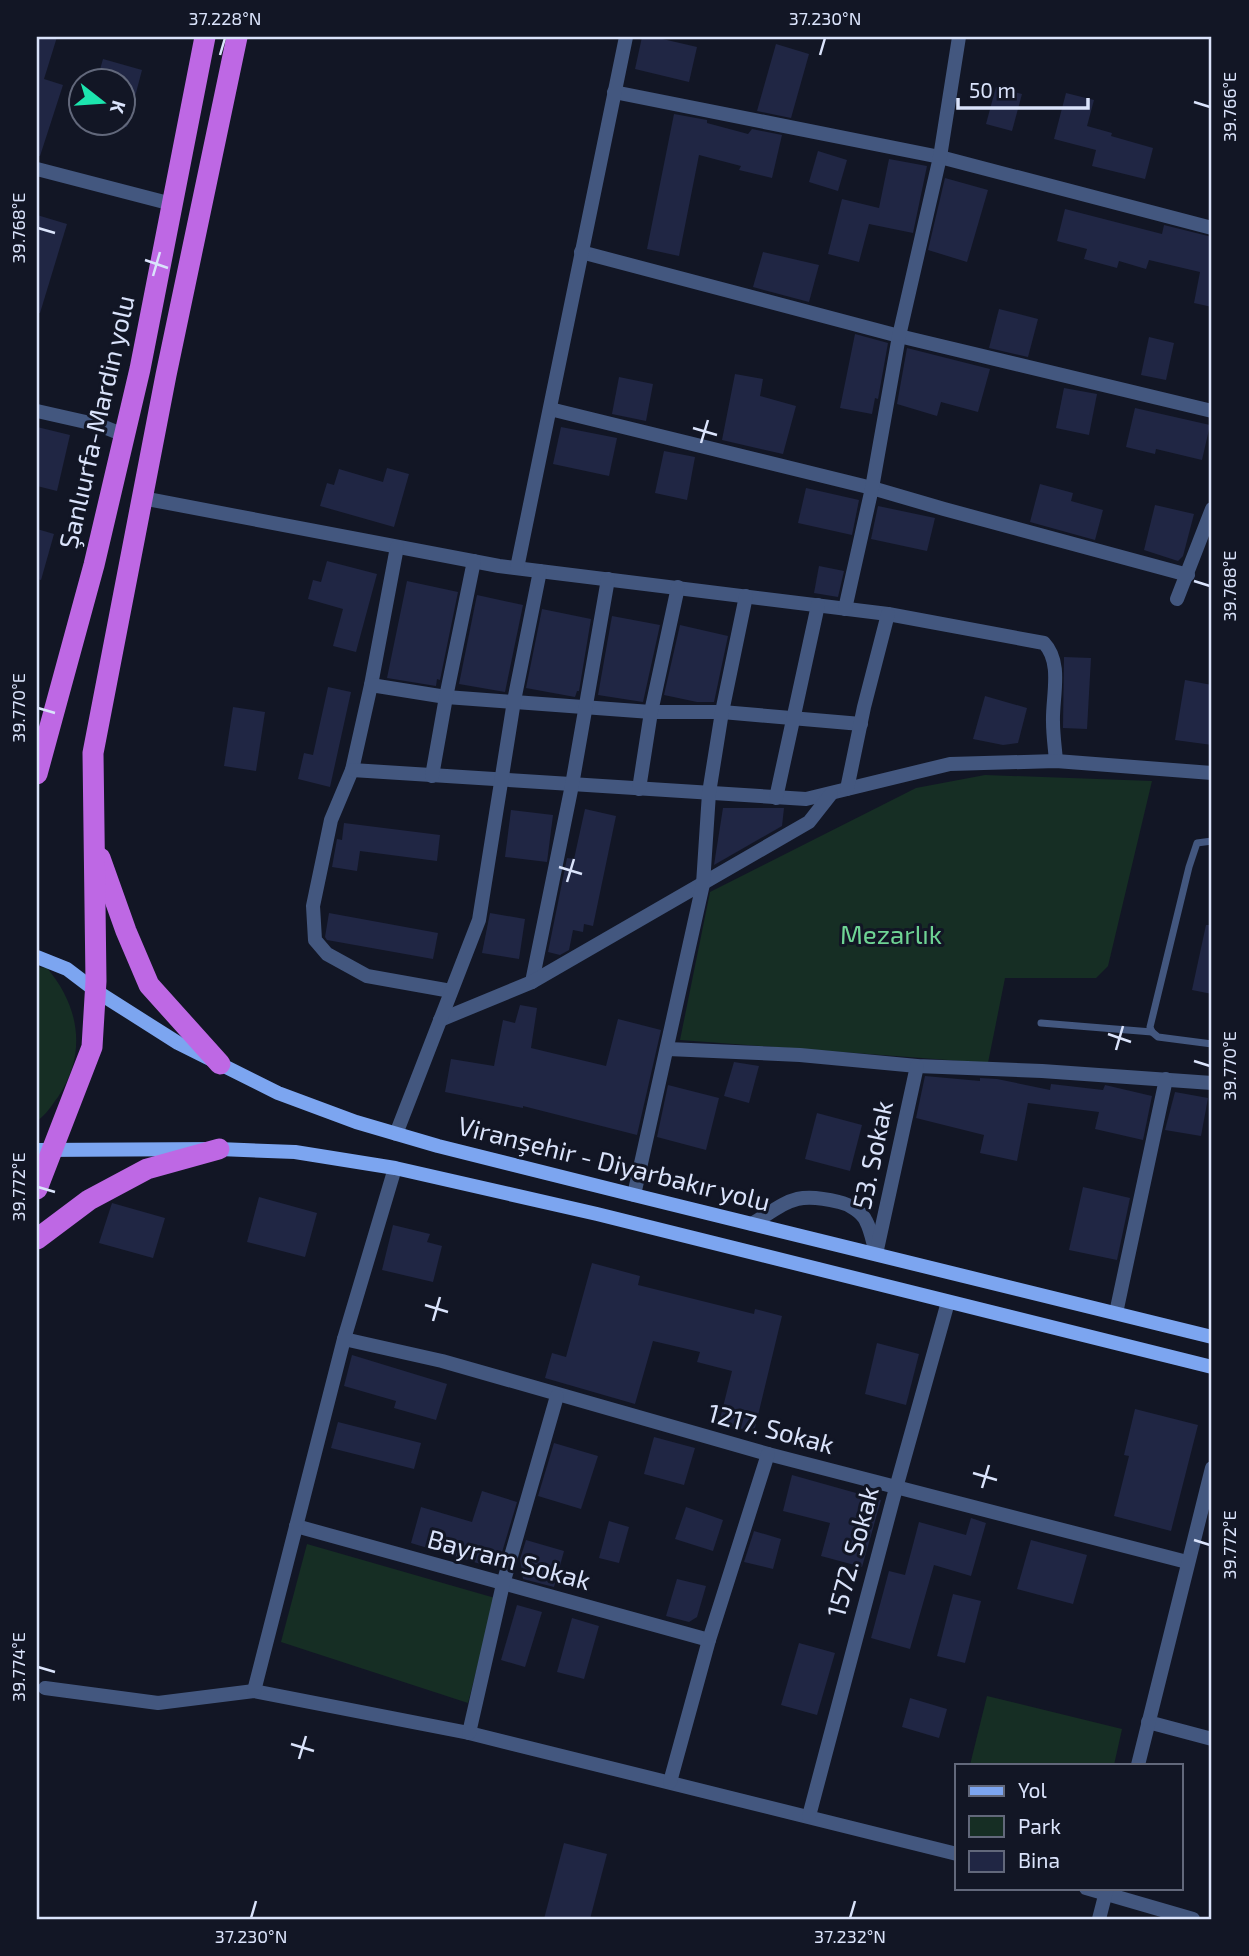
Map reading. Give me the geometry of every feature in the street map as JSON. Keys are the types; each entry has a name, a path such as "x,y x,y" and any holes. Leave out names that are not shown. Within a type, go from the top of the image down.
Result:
{"highway":[{"name":"Şanlıurfa-Mardin yolu","path":"37,774 90,578 140,369 205,37"},
{"path":"37,1189 44,1151 92,1047 96,990 93,753 166,375 239,43"},
{"path":"94,842 149,985 220,1064"},
{"path":"37,1239 89,1200 147,1169 219,1149"}],"main road":[{"name":"Viranşehir - Diyarbakır yolu","path":"37,957 67,969 178,1043 278,1093 356,1122 634,1195 1212,1337"},
{"name":"Viranşehir - Diyarbakır yolu","path":"44,1151 219,1149 295,1152 395,1168 597,1214 1212,1367"}],"street":[{"path":"517,568 626,37"},
{"path":"845,609 872,488 899,336 940,157 959,37"},
{"path":"614,92 940,157 1212,228"},
{"path":"37,169 172,204"},
{"path":"581,252 899,336 1212,411"},
{"path":"550,409 872,488 1188,575"},
{"path":"37,411 99,425 124,435"},
{"path":"142,498 517,568 888,614 1044,643 1051,650 1055,666 1053,720 1056,761"},
{"path":"1177,599 1212,509"},
{"path":"397,547 352,771 331,820 313,906 315,940 327,954 368,976 451,991"},
{"path":"432,776 474,561"},
{"path":"396,1134 479,920 514,701 540,571"},
{"path":"532,982 572,785 608,579"},
{"path":"639,789 650,712 678,587"},
{"path":"634,1195 703,884 709,793 722,712 746,596"},
{"path":"776,798 818,606"},
{"path":"847,789 860,724 888,614"},
{"path":"371,685 446,697 650,712 722,712 860,724"},
{"path":"352,771 806,799 950,764 1056,761 1212,773"},
{"path":"440,1020 532,982 703,884 809,822 831,794"},
{"path":"668,1049 800,1055 917,1066 1212,1083"},
{"name":"53. Sokak","path":"876,1254 917,1066"},
{"path":"1116,1313 1166,1079"},
{"path":"254,1690 344,1339 395,1168"},
{"path":"752,1224 786,1202 805,1196 835,1201 847,1204 866,1219 876,1254"},
{"name":"1572. Sokak","path":"809,1816 895,1488 948,1302"},
{"name":"1217. Sokak","path":"344,1339 442,1361 557,1396 768,1454 1187,1562"},
{"path":"469,1733 503,1584 557,1396"},
{"path":"670,1782 709,1640 768,1454"},
{"path":"1138,1764 1212,1468"},
{"name":"Bayram Sokak","path":"296,1526 709,1640"},
{"path":"46,1688 158,1703 254,1690 469,1733 955,1853"},
{"path":"1148,1722 1212,1739"},
{"path":"1099,1919 1107,1890 1193,1919"}],"lane":[{"path":"1152,1032 1150,1018 1196,843 1212,841"},
{"path":"1041,1023 1152,1032 1158,1037 1212,1044"}],"green space":[{"name":"Mezarlık","path":"985,775 1152,781 1108,966 1096,978 1005,978 988,1063 680,1040 710,892 916,788"},
{"path":"37,967 47,968 67,999 76,1031 76,1048 67,1081 51,1107 37,1121"},
{"path":"307,1544 495,1598 468,1703 281,1642"},
{"path":"987,1696 1122,1729 1114,1764 970,1764"}],"building":[{"path":"37,37 57,37 44,79 63,85 40,156 37,156"},
{"path":"642,37 654,37 697,47 689,82 635,69"},
{"path":"776,44 809,54 791,118 757,111"},
{"path":"103,59 128,66 101,66"},
{"path":"136,68 142,70 136,93"},
{"path":"996,87 1022,94 1012,131 986,124"},
{"path":"1066,93 1094,100 1087,126 1153,148 1145,179 1092,166 1096,150 1054,139"},
{"path":"674,114 707,120 707,123 748,134 752,129 782,135 772,178 739,170 741,166 699,155 679,256 647,249"},
{"path":"818,151 847,160 838,191 809,182"},
{"path":"889,159 927,166 913,233 869,224 859,262 828,254 842,199 879,208"},
{"path":"945,178 988,190 967,262 928,250"},
{"path":"1065,209 1162,234 1164,225 1212,237 1212,307 1194,303 1200,272 1149,260 1146,269 1119,261 1117,268 1084,259 1087,249 1057,241"},
{"path":"37,215 67,224 40,313 37,313"},
{"path":"763,252 819,265 809,302 753,287"},
{"path":"999,309 1038,319 1028,357 989,348"},
{"path":"855,334 888,343 878,399 875,398 872,414 840,408"},
{"path":"1149,337 1174,343 1166,380 1141,375"},
{"path":"907,348 990,369 978,412 941,402 937,416 897,404"},
{"path":"735,374 763,379 760,396 796,406 783,454 722,440"},
{"path":"619,377 653,384 646,421 612,414"},
{"path":"1064,388 1097,394 1089,435 1056,428"},
{"path":"1135,408 1210,425 1202,460 1156,449 1155,454 1126,447"},
{"path":"37,427 70,435 57,491 37,486"},
{"path":"561,427 617,438 609,476 553,464"},
{"path":"664,451 695,457 687,500 655,493"},
{"path":"387,468 409,474 394,527 320,506 327,483 334,485 339,469 383,482"},
{"path":"1040,484 1073,493 1071,501 1103,510 1095,540 1030,522"},
{"path":"806,488 859,500 852,535 798,523"},
{"path":"1155,505 1194,514 1183,556 1178,561 1144,550"},
{"path":"878,506 935,518 927,551 871,539"},
{"path":"37,529 54,534 41,580 37,579"},
{"path":"327,561 377,574 356,652 333,646 343,609 308,599 313,580 321,582"},
{"path":"819,566 844,571 838,597 814,593"},
{"path":"407,581 458,592 440,680 437,679 436,686 387,678"},
{"path":"477,595 523,605 505,692 459,684"},
{"path":"542,609 591,619 579,691 575,697 526,688"},
{"path":"612,616 660,625 643,702 598,695"},
{"path":"680,625 728,636 714,702 697,702 664,695"},
{"path":"1064,657 1091,658 1087,729 1063,728"},
{"path":"1185,680 1212,685 1212,745 1175,740"},
{"path":"328,687 351,692 330,787 298,779 304,753 313,755"},
{"path":"985,696 1027,708 1018,743 1003,745 973,739"},
{"path":"233,707 265,712 256,771 224,766"},
{"path":"723,808 784,808 782,826 714,865"},
{"path":"585,809 616,816 593,926 584,924 583,932 573,930 569,950 560,955 548,952 567,858 574,859"},
{"path":"511,810 553,815 547,862 505,857"},
{"path":"344,823 440,835 437,861 360,851 357,871 332,867 337,839 342,840"},
{"path":"329,913 438,933 433,959 327,940 325,937"},
{"path":"490,913 525,919 519,959 482,953"},
{"path":"1206,925 1212,925 1212,994 1192,990"},
{"path":"520,1005 537,1008 531,1048 606,1066 618,1019 661,1030 637,1135 523,1106 445,1092 451,1059 494,1066 503,1020 515,1023"},
{"path":"734,1062 759,1066 749,1103 724,1096"},
{"path":"925,1076 980,1081 980,1078 997,1079 1050,1090 1051,1084 1103,1090 1105,1085 1152,1096 1143,1140 1095,1129 1099,1112 1028,1103 1017,1161 980,1153 984,1135 916,1118"},
{"path":"668,1085 719,1098 706,1150 657,1137"},
{"path":"1175,1092 1208,1098 1201,1136 1165,1130"},
{"path":"817,1113 862,1125 850,1171 805,1159"},
{"path":"1083,1187 1130,1198 1117,1260 1069,1250"},
{"path":"259,1197 317,1213 305,1257 247,1242"},
{"path":"112,1203 165,1218 153,1258 99,1243"},
{"path":"393,1225 430,1234 427,1242 442,1246 433,1282 382,1270"},
{"path":"592,1263 640,1276 638,1285 754,1314 755,1309 782,1316 754,1432 719,1423 732,1371 697,1362 700,1352 653,1341 635,1404 545,1378 552,1353 566,1357"},
{"path":"877,1343 919,1354 906,1405 865,1394"},
{"path":"352,1355 447,1384 436,1420 394,1408 396,1401 344,1386"},
{"path":"1135,1409 1198,1425 1171,1531 1114,1516 1129,1456 1124,1455"},
{"path":"338,1422 421,1443 414,1469 331,1448"},
{"path":"654,1437 695,1448 684,1485 644,1474"},
{"path":"554,1443 598,1456 581,1509 538,1496"},
{"path":"792,1475 881,1500 862,1567 821,1556 830,1523 783,1511"},
{"path":"482,1491 517,1502 497,1569 411,1543 421,1507 472,1522"},
{"path":"686,1507 723,1520 713,1551 675,1539"},
{"path":"971,1518 986,1523 971,1576 934,1565 910,1649 871,1638 889,1571 905,1575 919,1522 966,1535"},
{"path":"609,1521 629,1527 619,1563 599,1558"},
{"path":"754,1531 781,1539 773,1569 744,1562"},
{"path":"526,1540 564,1551 554,1587 523,1579 520,1559"},
{"path":"1031,1540 1087,1555 1073,1604 1017,1589"},
{"path":"677,1579 706,1586 697,1617 689,1622 666,1616"},
{"path":"953,1594 981,1601 965,1663 937,1656"},
{"path":"517,1605 542,1612 525,1667 501,1660"},
{"path":"572,1618 599,1626 584,1679 557,1672"},
{"path":"799,1643 835,1653 817,1715 781,1705"},
{"path":"910,1698 947,1709 939,1738 902,1727"},
{"path":"564,1843 607,1854 590,1919 544,1919"}]}
